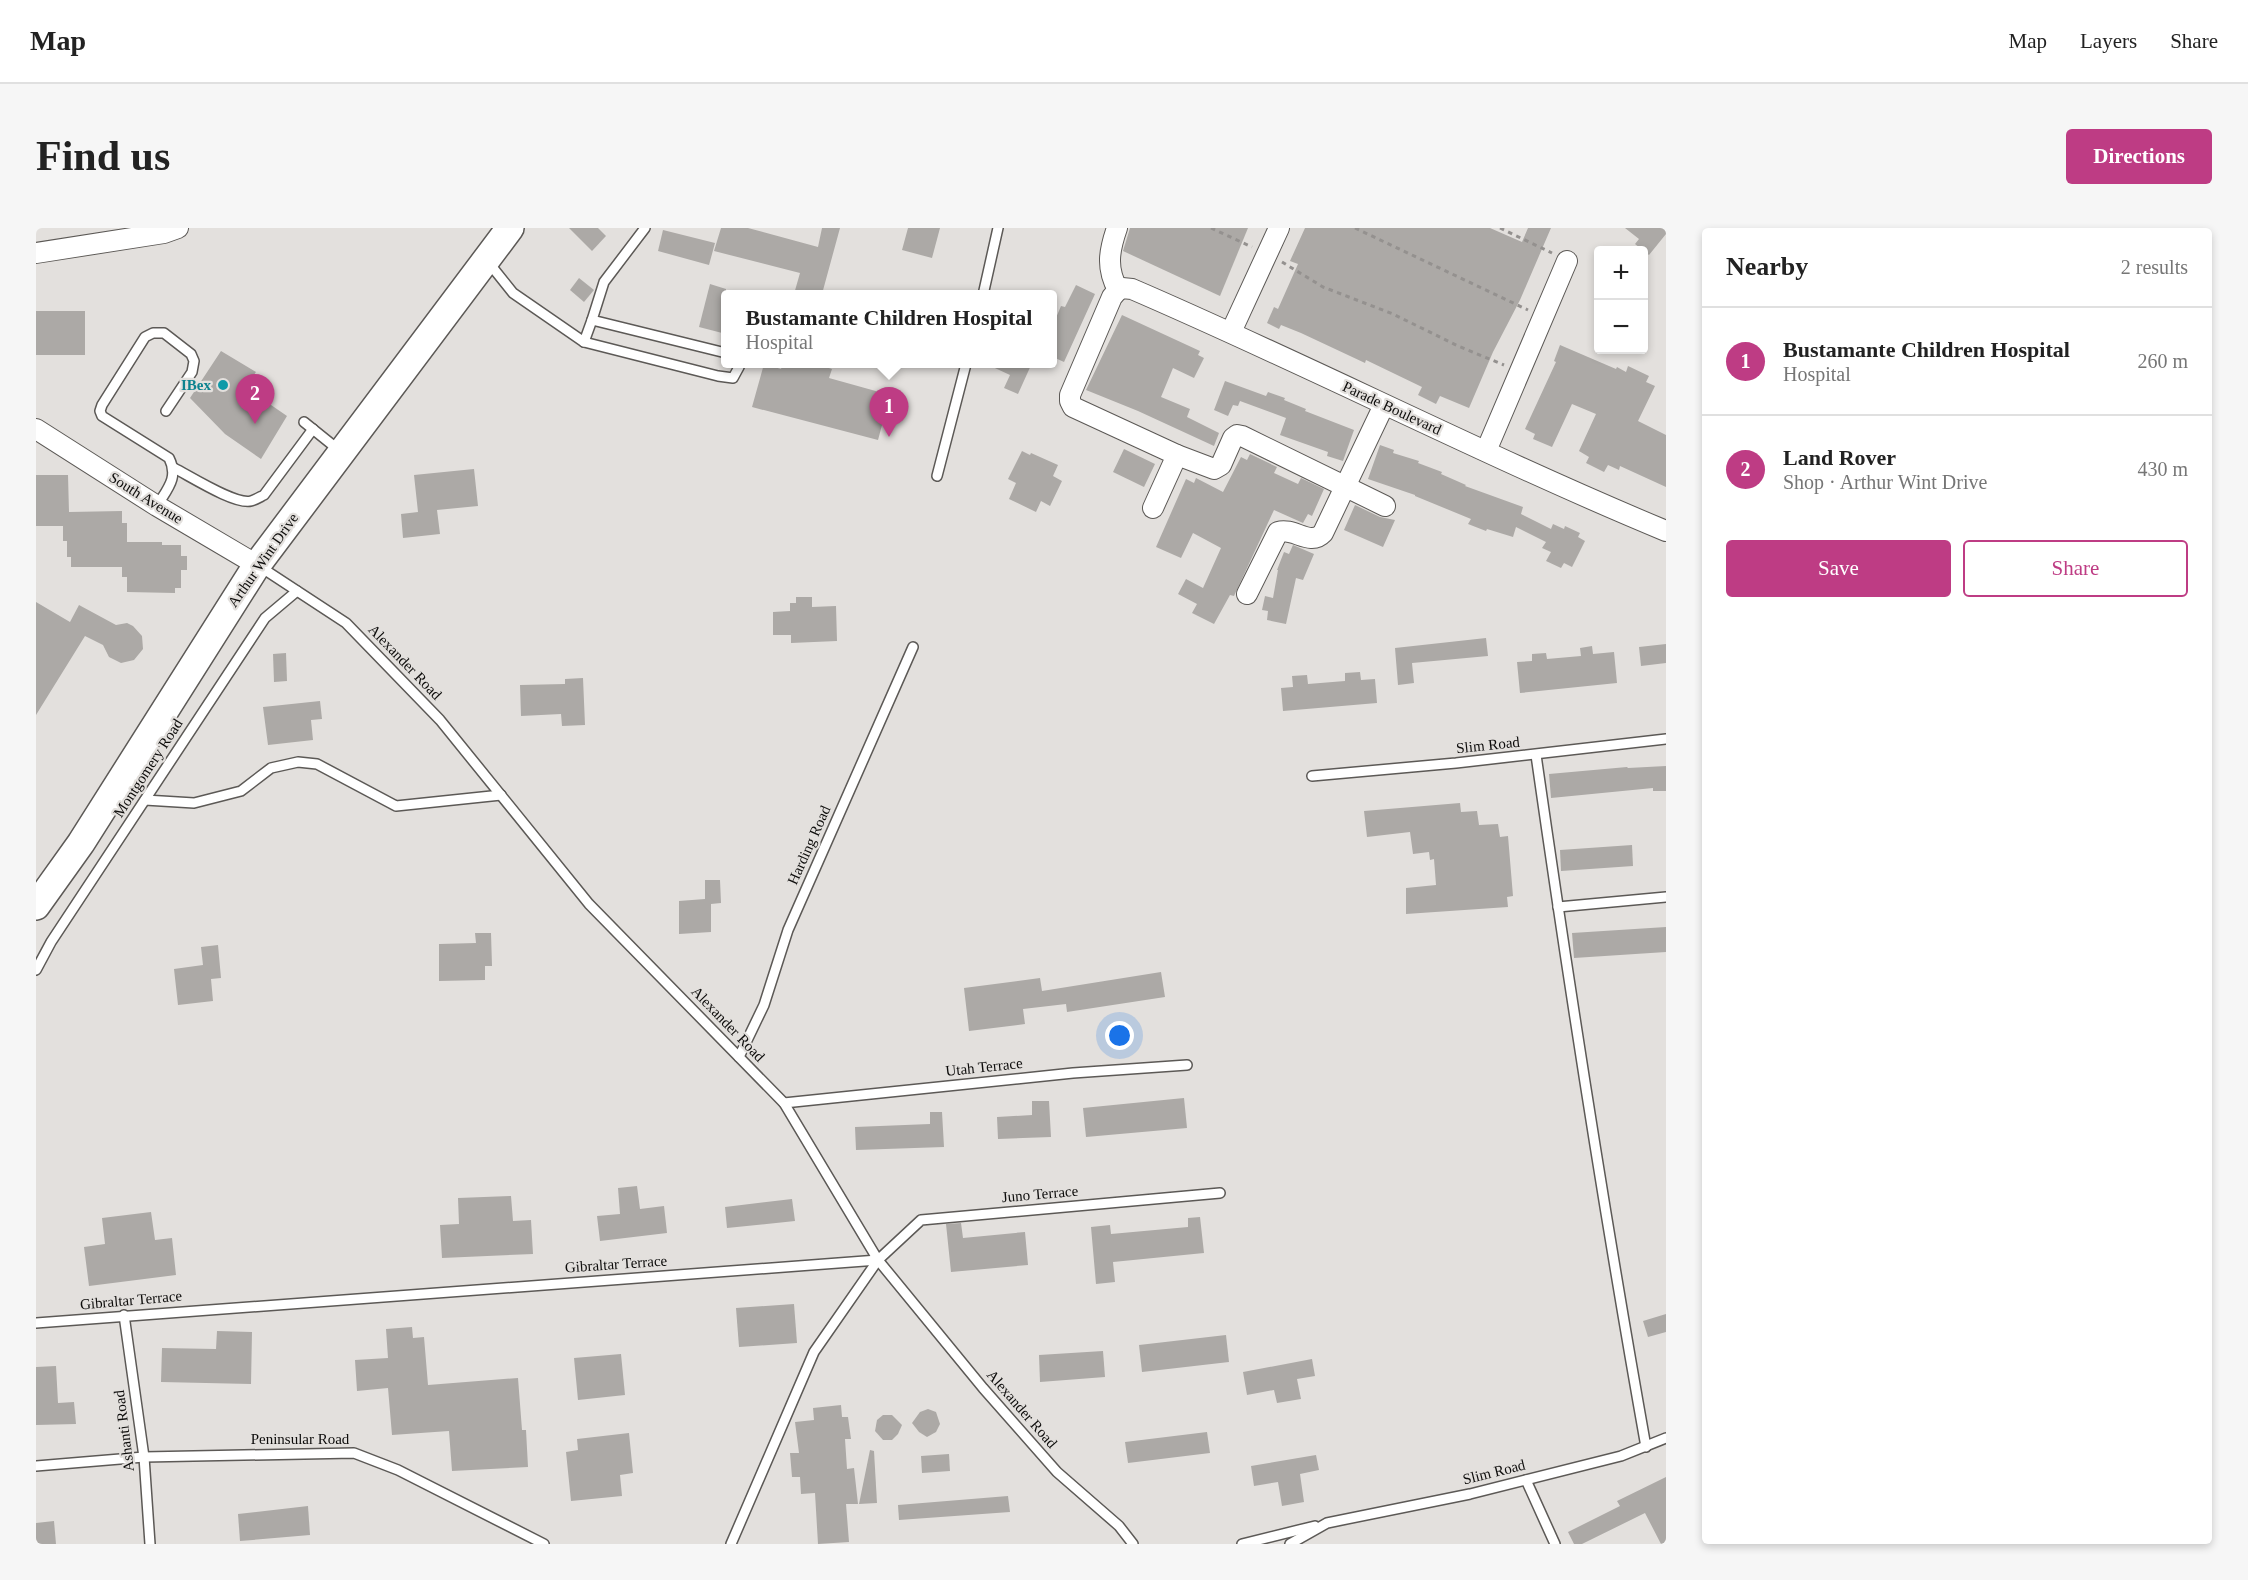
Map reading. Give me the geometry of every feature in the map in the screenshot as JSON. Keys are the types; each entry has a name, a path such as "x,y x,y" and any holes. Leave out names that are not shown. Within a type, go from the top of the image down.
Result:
{"main road":[{"name":"Arthur Wint Drive","path":"36,906 81,843 257,565 502,238"}],"street":[{"path":"36,253 164,233 178,228"},
{"path":"1118,228 1109,255 1110,276 1118,290 1112,297 1070,395 1071,405 1075,409 1210,469 1217,469 1221,465 1233,438 1240,435 1385,506"},
{"path":"1231,332 1279,228"},
{"path":"1486,451 1567,261"},
{"name":"Parade Boulevard","path":"1118,290 1132,289 1231,332 1384,405 1603,505 1666,531"},
{"path":"1247,594 1276,534 1284,530 1311,539 1318,538 1323,533 1384,405"},
{"name":"South Avenue","path":"36,429 157,506 257,565"},
{"path":"1153,508 1177,455"}],"lane":[{"path":"584,342 604,282 645,228"},
{"path":"983,290 998,228"},
{"path":"502,238 492,268 513,293 584,342 718,376 733,378 738,368"},
{"path":"592,320 721,352"},
{"path":"157,506 173,479 174,468 169,458 102,416 100,411 145,338 153,333 164,333 191,354 194,361 192,372 166,411"},
{"path":"937,476 965,368"},
{"path":"304,422 341,453"},
{"path":"174,468 231,497 241,501 252,501 264,495 313,429"},
{"name":"Alexander Road","path":"257,565 346,623 441,720 589,904 784,1103 878,1260 983,1388 1057,1472 1119,1526 1133,1544"},
{"name":"Montgomery Road","path":"36,970 51,942 265,618 297,591"},
{"name":"Harding Road","path":"739,1058 764,1005 788,930 913,647"},
{"name":"Slim Road","path":"1312,776 1536,755 1666,739"},
{"path":"1536,755 1622,1313 1646,1447"},
{"path":"145,800 194,804 241,791 271,768 298,762 317,764 396,806 501,795"},
{"path":"1558,907 1666,897"},
{"name":"Utah Terrace","path":"784,1103 1073,1073 1187,1065"},
{"name":"Juno Terrace","path":"878,1260 921,1220 1220,1193"},
{"path":"731,1544 814,1352 878,1260"},
{"name":"Gibraltar Terrace","path":"36,1323 878,1260"},
{"name":"Ashanti Road","path":"124,1315 144,1457 150,1544"},
{"name":"Slim Road","path":"1242,1544 1526,1480 1621,1456 1666,1438"},
{"name":"Peninsular Road","path":"36,1466 144,1457 354,1453 398,1470 544,1544"},
{"path":"1526,1480 1555,1544"},
{"name":"Slim Road","path":"1290,1544 1326,1524"}],"path":[{"path":"1211,228 1267,253 1323,287 1393,314 1458,346 1520,371"},
{"path":"1354,228 1543,317"},
{"path":"1500,228 1567,261"}],"building":[{"path":"569,228 598,228 606,236 592,251"},
{"path":"721,228 748,228 818,247 822,228 840,228 823,290 795,290 800,273 714,251"},
{"path":"908,228 940,228 932,258 902,250"},
{"path":"1130,228 1248,228 1220,296 1123,251"},
{"path":"1305,228 1490,228 1522,242 1528,228 1551,228 1469,408 1440,396 1436,404 1418,395 1422,387 1366,360 1365,363 1301,333 1281,325 1279,329 1267,323 1274,307 1278,309 1298,264 1290,261"},
{"path":"1625,228 1666,228 1666,234 1649,255 1648,246 1635,244 1639,239"},
{"path":"663,230 715,243 709,265 658,251"},
{"path":"579,278 594,290 584,302 570,290"},
{"path":"710,284 726,289 721,290 721,333 699,327"},
{"path":"1076,285 1095,294 1064,362 1057,359 1057,316 1061,306 1065,307"},
{"path":"36,311 85,311 85,355 36,355"},
{"path":"1122,315 1200,351 1198,355 1204,358 1194,378 1173,368 1161,397 1190,409 1187,417 1219,433 1214,446 1086,390"},
{"path":"1560,345 1616,369 1617,367 1626,372 1628,366 1649,376 1646,382 1655,386 1638,421 1666,435 1666,487 1620,466 1619,470 1608,465 1604,472 1586,463 1589,457 1579,451 1596,414 1572,404 1552,447 1533,439 1535,434 1525,429 1556,362 1554,361"},
{"path":"221,351 256,372 245,387 287,416 261,459 225,434 190,398"},
{"path":"763,368 829,368 832,369 829,378 890,395 878,440 752,407"},
{"path":"995,368 1030,368 1018,394 1004,388 1010,375"},
{"path":"1225,381 1266,396 1268,392 1285,398 1284,400 1306,409 1305,411 1354,430 1343,461 1327,456 1328,452 1280,435 1286,418 1240,401 1238,406 1233,405 1228,416 1214,410"},
{"path":"1380,445 1394,450 1393,453 1419,461 1418,463 1442,472 1441,474 1465,486 1523,507 1521,514 1551,529 1553,524 1564,529 1565,526 1580,533 1578,537 1585,541 1572,567 1564,563 1561,568 1546,561 1551,552 1542,548 1546,542 1516,527 1513,537 1487,529 1486,531 1468,524 1471,519 1415,495 1368,479"},
{"path":"1124,449 1155,464 1144,487 1113,472"},
{"path":"1022,451 1058,465 1053,476 1062,481 1050,506 1041,501 1036,512 1009,499 1016,483 1008,479"},
{"path":"1250,454 1277,467 1274,473 1298,484 1301,478 1324,489 1312,516 1308,514 1303,523 1274,510 1234,596 1230,595 1214,624 1192,613 1197,604 1178,594 1186,579 1203,588 1221,548 1193,533 1181,558 1156,547 1186,479 1194,483 1196,478 1223,492 1241,457 1247,460"},
{"path":"474,469 478,506 437,510 440,534 403,538 401,514 418,512 414,475"},
{"path":"36,475 68,475 69,512 122,511 122,523 127,523 127,542 162,542 162,545 181,545 181,556 187,556 187,570 181,570 181,588 175,588 175,593 127,592 127,577 122,577 122,567 71,567 71,557 67,557 67,541 63,541 63,526 36,526"},
{"path":"1355,505 1380,517 1395,520 1383,547 1344,530"},
{"path":"1293,545 1314,554 1303,580 1296,578 1286,624 1267,620 1268,611 1262,610 1265,596 1273,598 1277,570 1284,552 1289,554"},
{"path":"796,597 812,597 812,607 836,606 837,641 791,643 791,635 773,635 773,612 790,611 790,603 796,603"},
{"path":"36,602 70,622 79,605 116,625 127,623 142,636 143,649 134,660 121,663 109,657 103,645 85,636 36,715"},
{"path":"1486,638 1488,656 1412,663 1414,683 1398,685 1395,648"},
{"path":"1666,644 1666,663 1641,666 1639,647"},
{"path":"1592,646 1593,654 1614,652 1617,683 1520,693 1517,662 1532,661 1532,654 1546,653 1547,659 1581,656 1580,648"},
{"path":"286,653 287,681 274,682 273,654"},
{"path":"1360,672 1361,680 1375,679 1377,703 1283,711 1281,688 1293,687 1292,676 1307,675 1308,684 1345,681 1345,673"},
{"path":"583,678 585,725 562,726 561,714 521,716 520,685 565,684 565,679"},
{"path":"320,701 322,719 311,720 313,740 268,745 263,707"},
{"path":"1666,766 1666,791 1653,791 1653,788 1551,798 1549,774"},
{"path":"1460,803 1461,812 1477,811 1479,825 1498,824 1500,837 1508,836 1513,896 1507,897 1508,907 1406,914 1406,888 1436,885 1434,859 1430,860 1429,852 1413,854 1410,832 1367,837 1364,811"},
{"path":"1632,845 1633,866 1561,871 1560,850"},
{"path":"705,880 720,880 721,903 711,904 711,932 679,934 679,901 705,899"},
{"path":"1666,927 1666,952 1574,958 1572,933"},
{"path":"475,933 491,933 492,966 485,966 485,980 439,981 439,944 476,943"},
{"path":"218,945 221,978 211,979 213,1001 178,1005 174,969 203,965 201,947"},
{"path":"1161,972 1165,997 1067,1012 1066,1004 1023,1009 1025,1024 969,1031 964,988 1040,978 1042,991"},
{"path":"1184,1098 1187,1128 1086,1137 1083,1108"},
{"path":"1032,1101 1049,1101 1051,1137 998,1139 997,1117 1032,1115"},
{"path":"930,1112 942,1112 944,1147 856,1150 855,1127 930,1124"},
{"path":"637,1186 640,1209 664,1206 667,1233 600,1241 597,1216 620,1214 618,1188"},
{"path":"511,1196 513,1221 531,1220 533,1254 442,1258 440,1225 459,1224 458,1198"},
{"path":"792,1199 795,1221 727,1228 725,1207"},
{"path":"151,1212 155,1240 172,1238 176,1275 89,1286 84,1247 105,1244 102,1218"},
{"path":"1200,1217 1204,1253 1113,1262 1115,1282 1096,1284 1091,1227 1110,1225 1111,1234 1188,1227 1188,1218"},
{"path":"961,1223 963,1238 1025,1232 1028,1265 951,1272 946,1224"},
{"path":"794,1304 797,1343 739,1347 736,1308"},
{"path":"1666,1314 1666,1332 1648,1337 1643,1321"},
{"path":"412,1327 413,1338 424,1337 428,1385 518,1378 522,1430 526,1430 528,1467 452,1471 449,1431 392,1435 388,1388 357,1391 355,1360 388,1358 386,1329"},
{"path":"217,1331 252,1332 251,1384 161,1382 162,1348 216,1349"},
{"path":"1226,1335 1229,1362 1142,1372 1139,1345"},
{"path":"1103,1351 1105,1377 1040,1382 1039,1355"},
{"path":"621,1354 625,1395 578,1400 574,1358"},
{"path":"1312,1359 1315,1376 1297,1379 1301,1399 1277,1403 1274,1390 1247,1395 1243,1372"},
{"path":"56,1366 58,1403 74,1402 76,1424 36,1425 36,1367"},
{"path":"841,1405 842,1417 848,1417 851,1439 845,1439 847,1469 854,1468 858,1504 846,1504 849,1542 818,1544 815,1493 801,1494 800,1477 792,1477 790,1453 799,1453 795,1422 814,1420 813,1408"},
{"path":"928,1409 936,1412 940,1424 936,1432 927,1437 919,1432 912,1423 920,1412"},
{"path":"883,1415 892,1415 902,1425 892,1440 883,1440 875,1431 877,1420"},
{"path":"1207,1432 1210,1453 1128,1463 1125,1442"},
{"path":"629,1433 633,1473 620,1475 622,1496 571,1501 566,1452 578,1450 577,1439"},
{"path":"870,1450 874,1451 877,1503 859,1504"},
{"path":"949,1454 950,1471 922,1473 921,1456"},
{"path":"1316,1455 1319,1470 1300,1474 1304,1502 1282,1506 1278,1482 1254,1486 1251,1466"},
{"path":"1666,1477 1666,1544 1661,1544 1645,1513 1582,1544 1574,1544 1568,1532 1620,1506 1617,1501"},
{"path":"1008,1496 1010,1512 899,1520 898,1505"},
{"path":"308,1506 310,1535 240,1541 238,1514"},
{"path":"54,1521 56,1544 36,1544 36,1523"}],"place":[{"name":"IBex","path":"223,385"},
{"name":"Land Rover","path":"255,424"},
{"name":"Bustamante Children Hospital","path":"889,437"}]}
